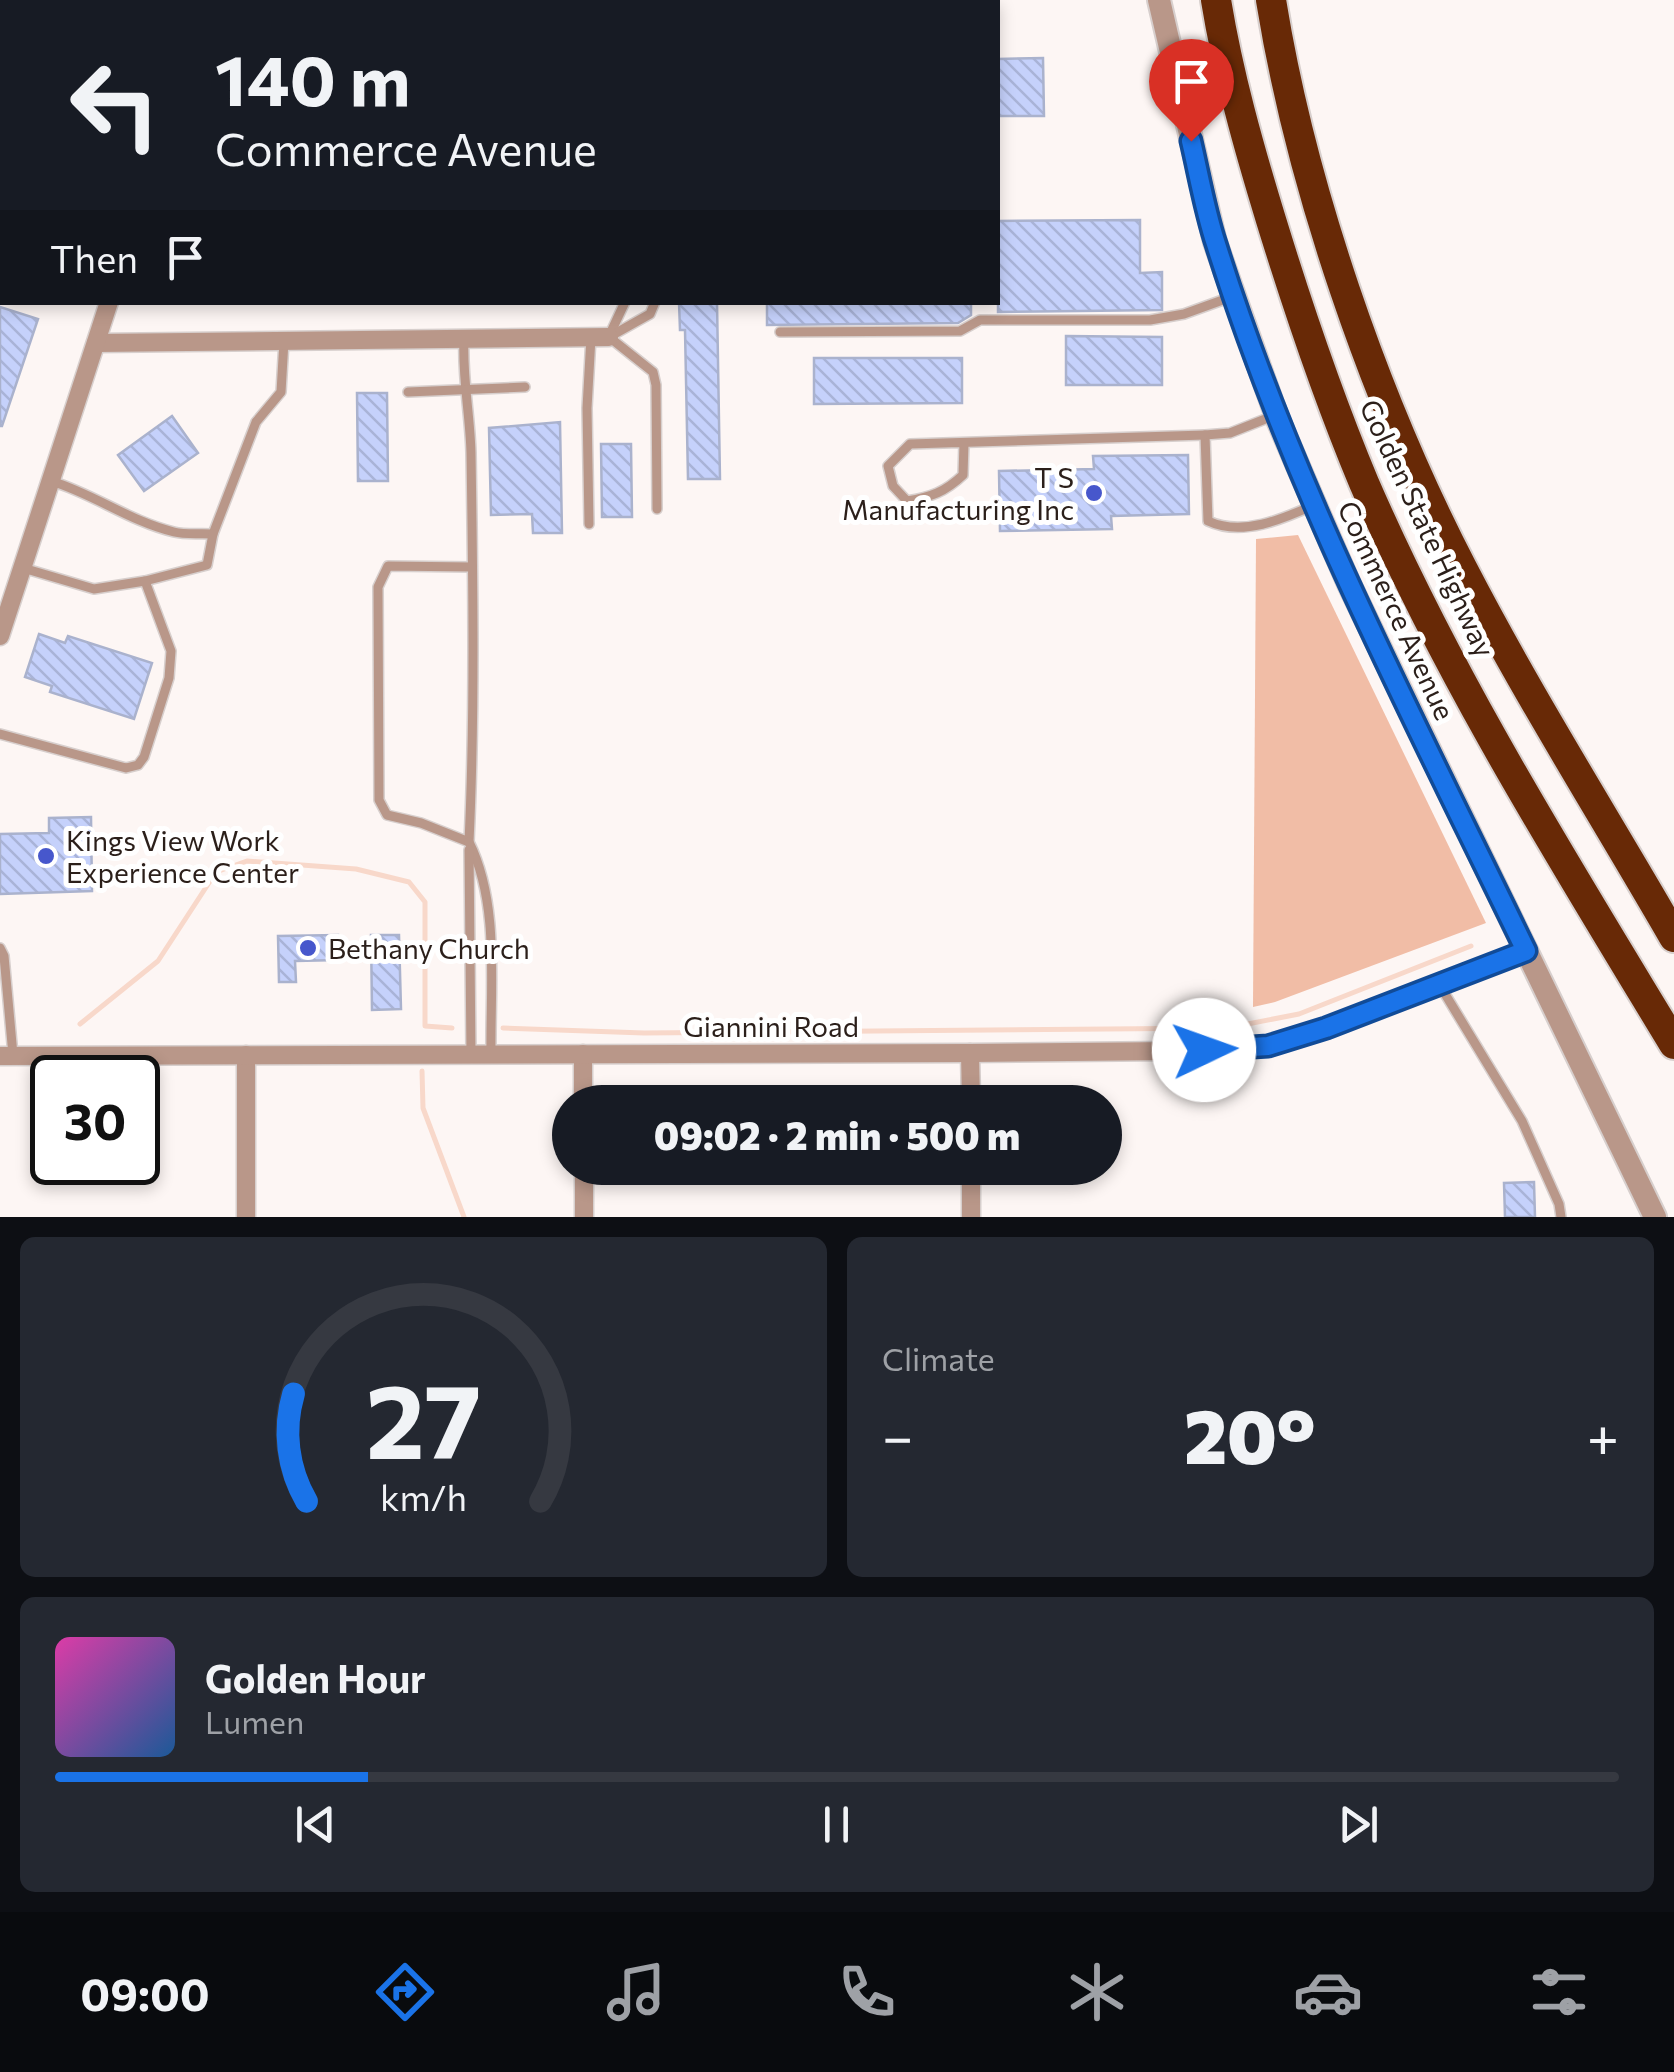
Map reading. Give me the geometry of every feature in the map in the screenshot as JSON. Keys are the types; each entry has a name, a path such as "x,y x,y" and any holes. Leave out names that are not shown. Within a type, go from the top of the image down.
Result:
{"highway":[{"name":"Golden State Highway","path":"1216,0 1249,146 1301,316 1365,483 1453,664 1559,854 1674,1044"},
{"name":"Golden State Highway","path":"1271,0 1278,47 1308,164 1346,288 1397,425 1460,564 1508,654 1674,937"}],"street":[{"name":"Commerce Avenue","path":"1160,0 1215,242 1276,414 1349,584 1655,1217"},
{"path":"0,636 108,305"},
{"path":"96,344 600,337"},
{"name":"Giannini Road","path":"7,1056 970,1053 1268,1046 1326,1028 1526,951"},
{"path":"970,1053 970,1085"},
{"path":"583,1054 583,1085"},
{"path":"246,1055 246,1217"},
{"path":"584,1185 584,1217"},
{"path":"971,1185 971,1217"}],"lane":[{"path":"780,332 960,331 980,320 1150,320 1184,314 1234,296"},
{"path":"589,524 587,408 600,337 623,305"},
{"path":"600,337 650,314 654,305"},
{"path":"600,337 653,372 657,509"},
{"path":"464,339 462,372 467,392 472,566 469,842 481,1054"},
{"path":"22,568 94,589 146,582 207,565 213,534 256,422 280,392 284,341"},
{"path":"408,392 525,387"},
{"path":"964,443 963,476 951,487 935,496 907,501 892,486 888,466 910,444 1230,434 1276,414"},
{"path":"1205,435 1208,521 1219,526 1272,524 1314,505"},
{"path":"51,481 86,492 103,506 176,533 213,534"},
{"path":"472,566 388,566 378,587 380,800 387,816 420,823 469,842 482,868 486,906 481,1054"},
{"path":"0,734 126,768 138,765 144,758 168,678 171,651 146,582"},
{"path":"0,948 4,956 7,1056"},
{"path":"1439,984 1522,1121 1562,1217"}],"shaded area":[{"path":"1298,535 1486,923 1253,1007 1256,539"}],"building":[{"path":"1043,58 1044,116 1000,116 1000,59"},
{"path":"1140,220 1140,273 1162,272 1162,310 998,312 1000,221"},
{"path":"679,305 717,305 720,479 688,479 685,330 680,330"},
{"path":"767,305 971,305 971,315 958,323 767,325"},
{"path":"0,307 38,319 2,426 0,426"},
{"path":"1066,336 1162,337 1162,385 1066,385"},
{"path":"814,358 962,358 962,403 814,404"},
{"path":"357,393 387,393 388,481 358,481"},
{"path":"172,416 198,453 144,491 118,455"},
{"path":"560,422 562,533 533,533 532,514 491,515 489,428"},
{"path":"601,444 631,444 632,517 602,517"},
{"name":"T S Manufacturing Inc","path":"1188,455 1189,514 1111,516 1112,529 1000,531 999,471 1094,469 1093,456"},
{"path":"39,634 65,643 68,636 152,663 134,719 50,692 52,686 25,677"},
{"name":"Kings View Work Experience Center","path":"91,817 92,891 0,894 0,834 49,833 49,818"},
{"name":"Bethany Church","path":"338,935 339,960 295,961 296,982 279,982 278,936"},
{"path":"371,935 399,935 401,1009 372,1010"},
{"path":"1534,1182 1535,1217 1505,1217 1504,1183"}],"waterway":[{"path":"80,1024 158,961 216,872 247,861 356,869 409,882 425,902 425,1026 452,1028"},
{"path":"503,1028 644,1033 1227,1028 1299,1014 1471,946"},
{"path":"422,1071 423,1108 464,1217"}],"place":[{"name":"T S Manufacturing Inc","path":"1094,493"},
{"name":"Kings View Work Experience Center","path":"46,856"},
{"name":"Bethany Church","path":"308,948"}],"route":[{"path":"1191,141 1215,242 1278,420 1349,584 1526,951 1326,1028 1268,1046 1204,1050"}]}
